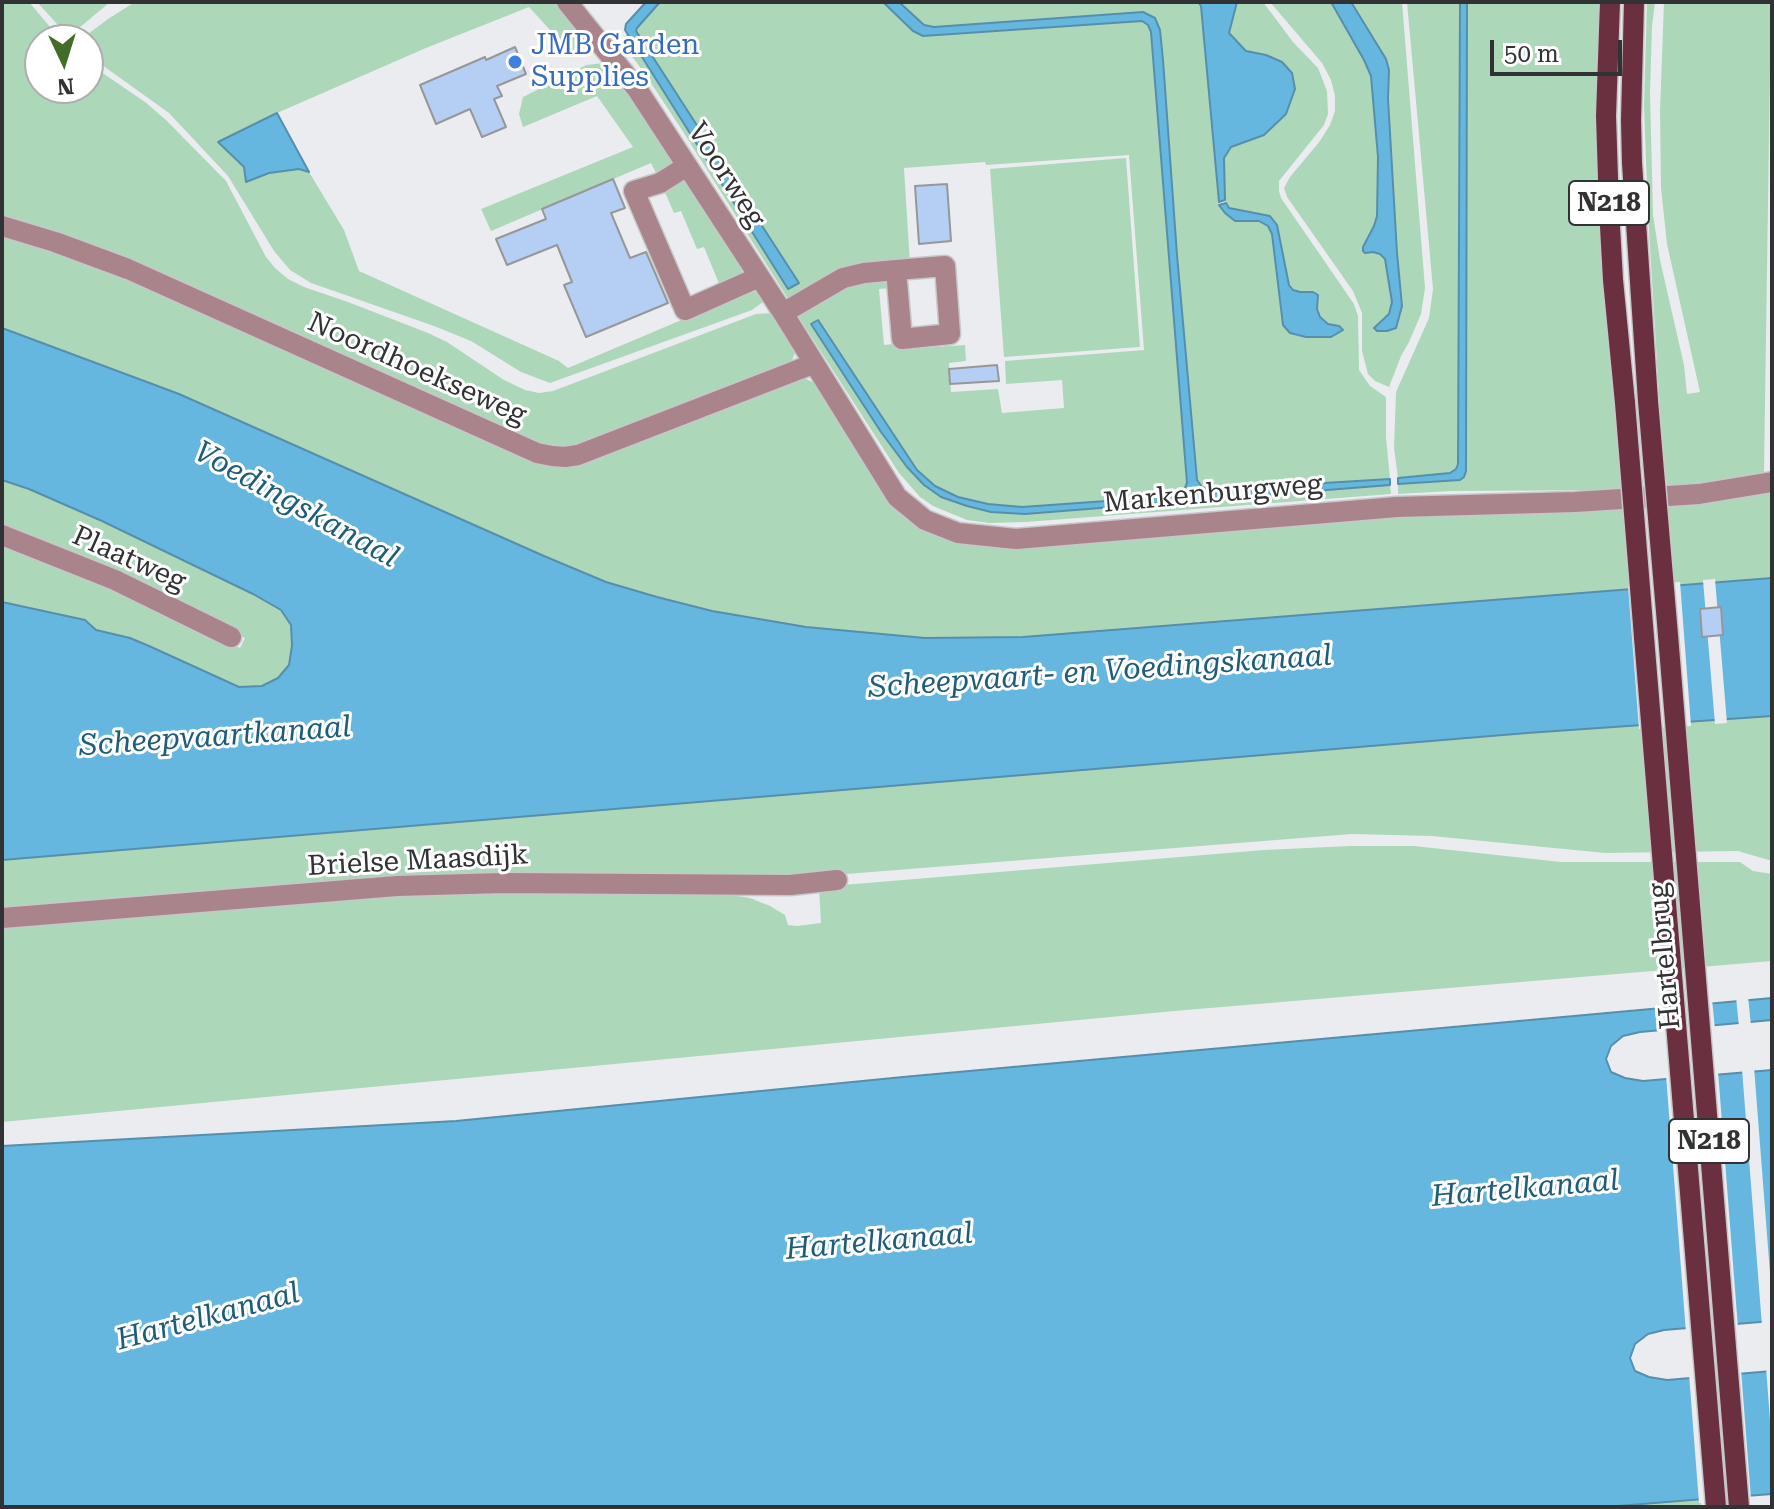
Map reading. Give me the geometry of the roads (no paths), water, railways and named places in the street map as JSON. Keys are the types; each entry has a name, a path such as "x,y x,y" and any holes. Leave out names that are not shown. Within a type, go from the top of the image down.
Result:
{"main road":[{"name":"Hartelbrug","path":"1610,2 1606,116 1613,280 1716,1507"},
{"name":"Hartelbrug","path":"1634,2 1632,163 1648,401 1739,1507"}],"street":[{"name":"Voorweg","path":"567,2 637,89 780,308"},
{"path":"687,166 660,183 634,191 685,310 759,277"},
{"name":"Noordhoekseweg","path":"2,226 128,269 537,453 552,456 578,455 813,364"},
{"path":"780,308 843,278 896,270"},
{"name":"Markenburgweg","path":"780,308 897,497 925,520 958,533 1016,539 1397,507 1575,502 1699,494 1772,482"},
{"name":"Plaatweg","path":"2,535 115,580 231,637"},
{"name":"Brielse Maasdijk","path":"2,918 397,886 503,883 790,885 837,880"}],"water":[{"path":"646,2 660,2 636,31 799,283 788,289 625,30 626,24"},
{"path":"883,2 899,2 924,25 934,27 1143,12 1155,18 1160,30 1163,60 1197,480 1209,490 1390,479 1390,485 1025,514 991,512 967,506 941,497 924,485 881,432 811,324 818,320 917,470 935,486 958,497 1022,507 1177,496 1184,490 1187,483 1151,32 1142,21 923,36 913,31"},
{"path":"1198,2 1237,2 1229,33 1246,51 1282,62 1292,73 1295,89 1286,114 1264,135 1231,147 1224,158 1225,200 1219,202 1201,6"},
{"path":"1331,2 1351,2 1386,59 1389,70 1388,99 1402,306 1396,328 1387,331 1374,328 1389,314 1392,302 1385,259 1380,254 1363,251 1377,216 1378,157 1371,76"},
{"path":"1460,2 1467,2 1466,471 1460,480 1398,484 1398,478 1450,473 1458,464"},
{"path":"277,113 309,172 299,169 269,173 246,182 244,167 218,142"},
{"path":"1226,203 1229,208 1270,216 1277,225 1289,285 1293,290 1318,295 1320,317 1343,330 1331,337 1306,337 1290,333 1283,325 1272,234 1268,226 1259,221 1235,221 1219,205"},
{"path":"2,328 179,394 606,582 712,611 806,627 925,638 1023,637 1772,578 1772,716 1527,733 2,860 2,602 85,620 96,630 130,638 239,687 262,686 278,678 289,665 292,646 291,625 281,610 102,521 2,480"},
{"name":"Hartelkanaal","path":"1772,998 1772,1020 1640,1032 1623,1036 1611,1046 1606,1059 1611,1072 1643,1081 1772,1070 1772,1321 1648,1334 1635,1344 1630,1358 1635,1371 1667,1380 1772,1371 1772,1494 1706,1499 1706,1507 1704,1499 1605,1507 2,1507 2,1146 456,1121"}],"place":[{"name":"JMB Garden Supplies","path":"515,62"}],"water label":[{"name":"Voedingskanaal","path":"296,505"},
{"name":"Scheepvaart- en Voedingskanaal","path":"1100,672"},
{"name":"Scheepvaartkanaal","path":"215,737"}]}
